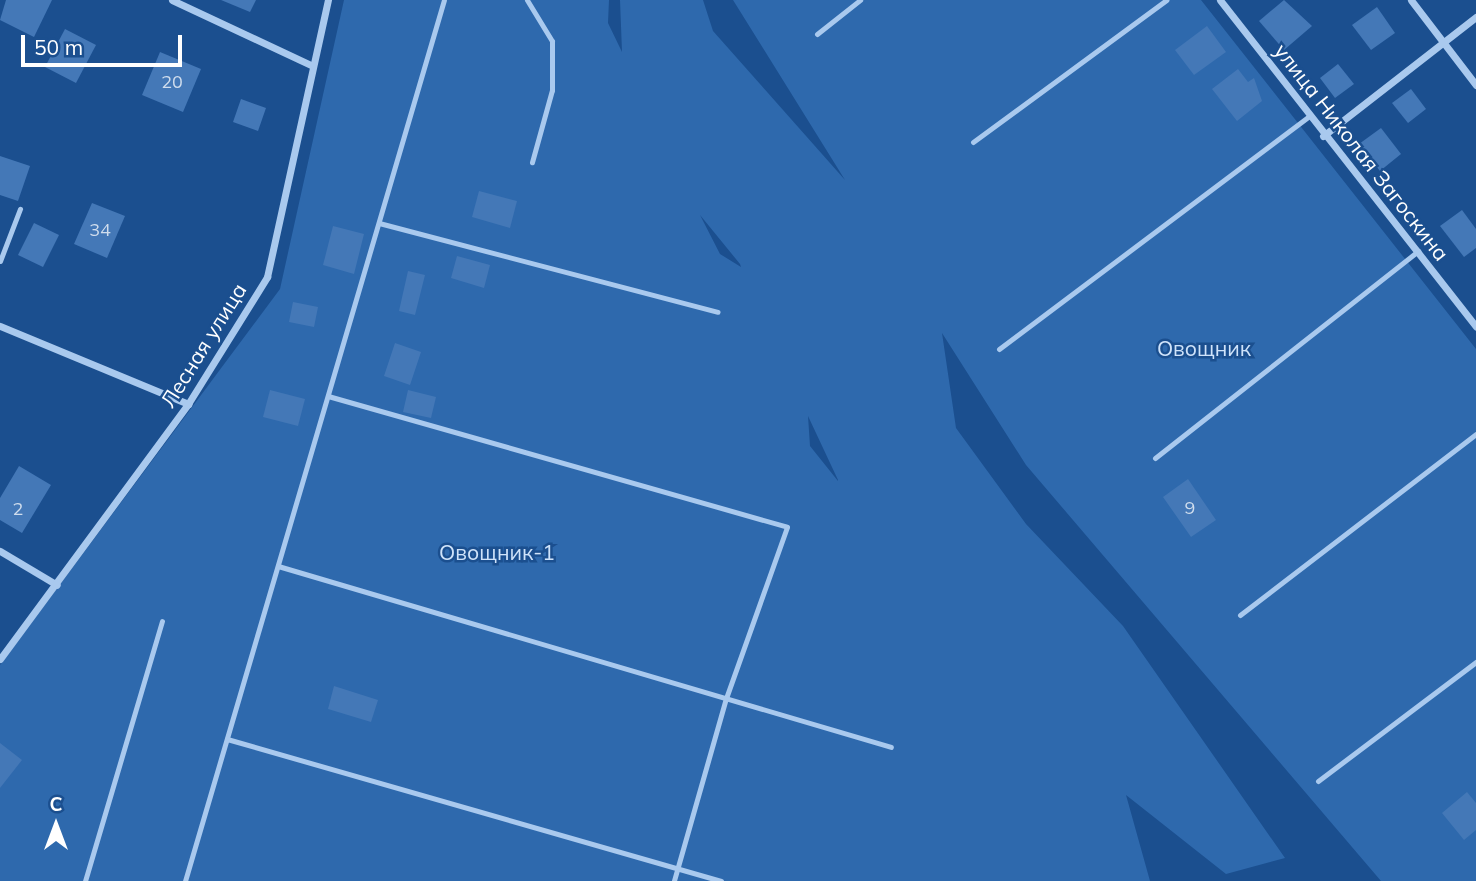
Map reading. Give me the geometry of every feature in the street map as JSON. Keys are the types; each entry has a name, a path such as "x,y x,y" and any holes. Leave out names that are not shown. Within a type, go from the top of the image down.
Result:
{"street":[{"path":"172,0 310,65"},
{"name":"Лесная улица","path":"0,659 188,404 267,277 310,65 328,0"},
{"name":"улица Николая Загоскина","path":"1220,0 1322,136 1418,251 1476,326"},
{"path":"1411,0 1476,85"},
{"path":"1322,136 1476,17"},
{"path":"0,326 188,404"},
{"path":"0,551 57,585"}],"lane":[{"path":"185,881 444,0"},
{"path":"527,0 552,41 552,90 532,162"},
{"path":"817,34 860,0"},
{"path":"973,142 1166,0"},
{"path":"999,349 1309,116"},
{"path":"0,261 20,209"},
{"path":"379,223 718,312"},
{"path":"1155,458 1418,251"},
{"path":"328,396 787,527 726,698 674,881"},
{"path":"1240,615 1476,434"},
{"path":"278,566 891,747"},
{"path":"85,881 162,621"},
{"path":"1318,781 1476,662"},
{"path":"227,739 721,881"}],"green space":[{"path":"344,0 609,0 608,23 622,52 620,0 703,0 713,31 845,180 733,0 1201,0 1476,349 1476,881 1381,881 1026,465 942,333 956,428 1026,524 1123,626 1285,858 1226,874 1126,795 1150,881 0,881 0,665 280,289","holes":["700,215 740,264 741,267 720,254","808,416 838,480 838,481 810,446"]}],"building":[{"path":"6,0 52,0 34,37 0,20"},
{"path":"221,0 256,0 250,12"},
{"path":"1284,0 1312,26 1284,50 1259,21"},
{"path":"1377,7 1395,33 1371,50 1352,25"},
{"path":"1207,26 1226,52 1194,75 1175,50"},
{"path":"65,29 96,45 76,83 45,67"},
{"path":"160,52 201,69 183,112 142,95"},
{"path":"1338,64 1354,84 1335,98 1320,78"},
{"path":"1238,69 1248,82 1254,78 1262,101 1237,121 1212,89"},
{"path":"1411,89 1426,109 1408,123 1392,103"},
{"path":"241,99 266,108 258,131 233,122"},
{"path":"1381,128 1401,154 1380,171 1359,144"},
{"path":"0,156 30,166 18,201 0,195"},
{"path":"479,191 517,201 510,228 472,217"},
{"path":"92,203 125,216 107,258 74,244"},
{"path":"1462,210 1476,229 1476,248 1464,257 1440,226"},
{"path":"34,223 59,235 43,267 18,255"},
{"path":"333,226 364,234 354,274 323,265"},
{"path":"457,256 490,265 484,288 451,278"},
{"path":"408,271 425,275 415,315 399,311"},
{"path":"293,302 318,307 314,327 289,322"},
{"path":"395,343 421,352 410,385 384,376"},
{"path":"270,390 305,399 298,426 263,417"},
{"path":"408,390 436,397 431,418 403,412"},
{"path":"19,466 51,485 22,533 0,520 0,498"},
{"path":"1188,479 1216,520 1191,537 1163,497"},
{"path":"334,686 378,700 371,722 328,709"},
{"path":"0,743 22,760 0,788"},
{"path":"1467,792 1476,803 1476,830 1464,840 1442,813"}],"park label":[{"name":"Овощник","path":"1204,348"},
{"name":"Овощник-1","path":"497,552"}]}
